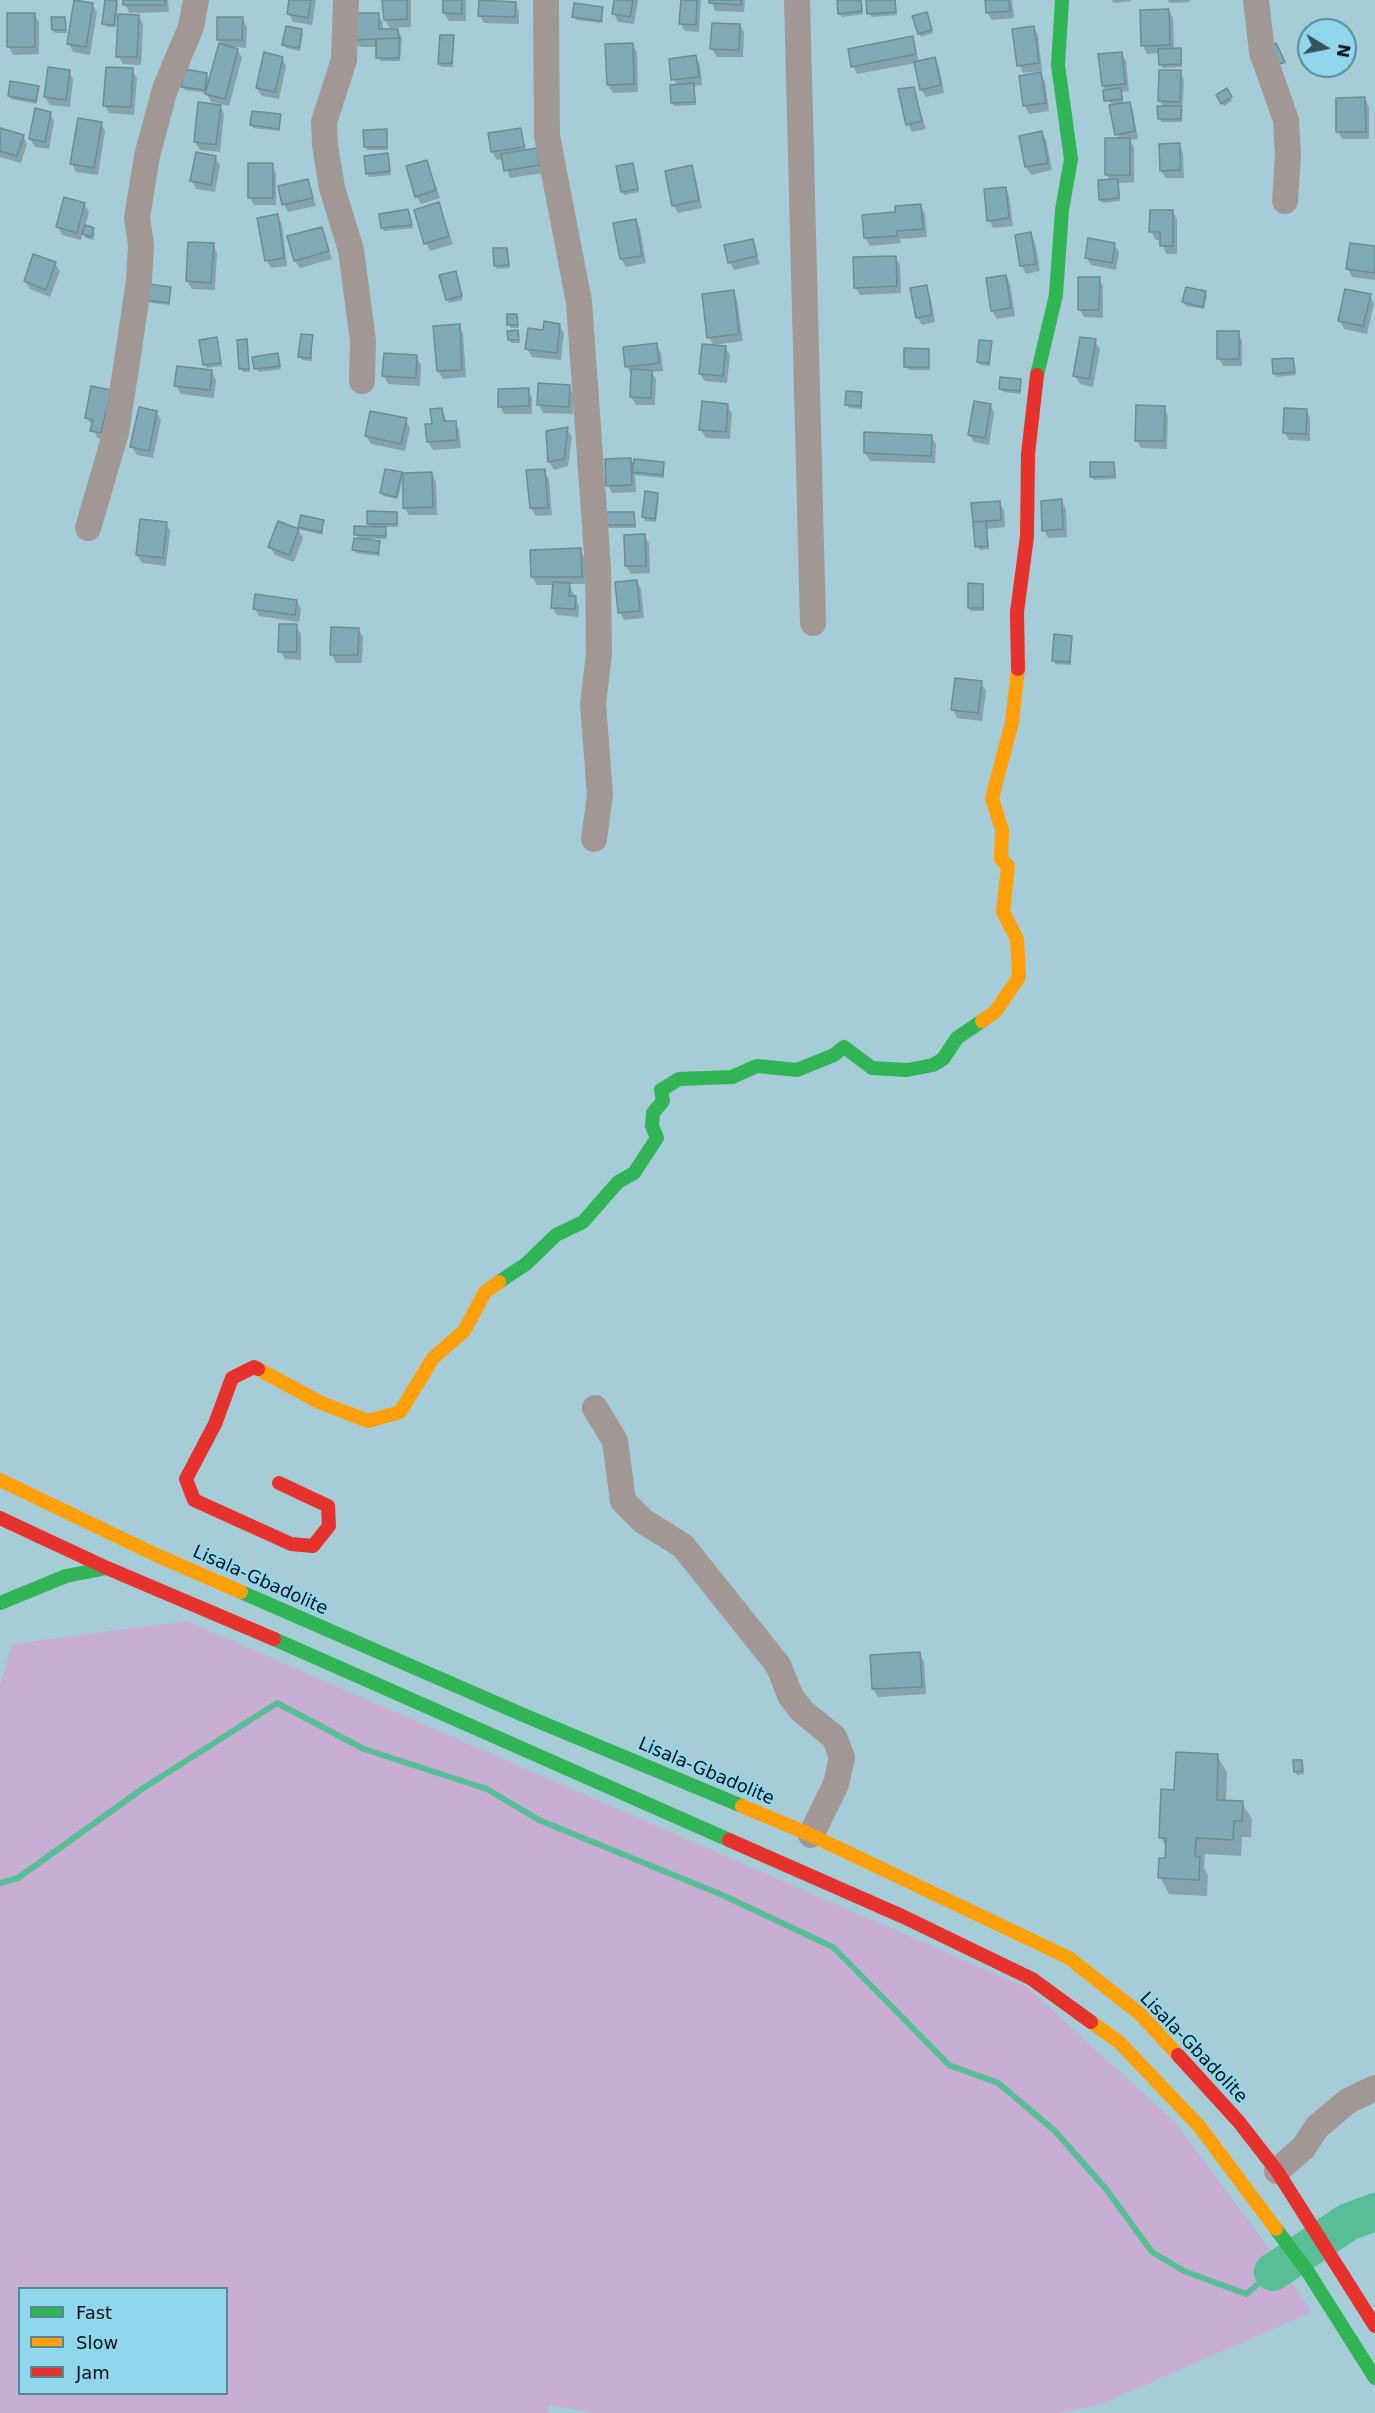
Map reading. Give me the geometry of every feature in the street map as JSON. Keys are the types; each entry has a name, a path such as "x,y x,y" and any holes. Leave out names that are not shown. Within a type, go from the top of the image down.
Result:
{"main road":[{"path":"279,1483 328,1506 329,1526 313,1546 291,1545 194,1500 186,1479 215,1424 232,1378 254,1367 319,1402 368,1421 400,1412 433,1358 464,1331 485,1292 526,1263 556,1235 583,1222 618,1182 634,1173 657,1138 652,1126 653,1113 663,1101 661,1090 679,1079 732,1077 758,1066 797,1070 834,1055 844,1047 872,1068 908,1070 933,1065 943,1059 957,1038 995,1012 1019,977 1017,939 1003,912 1008,866 1001,859 1002,830 992,798 1012,722 1018,670 1017,612 1028,536 1028,454 1035,384 1056,296 1062,210 1071,159 1058,65 1062,0"},
{"name":"Lisala-Gbadolite","path":"0,1480 154,1554 528,1718 811,1835 1069,1958 1140,2014 1239,2122 1277,2171 1372,2316"},
{"path":"0,1518 107,1568 340,1667 904,1917 1032,1978 1119,2042 1199,2126 1308,2272 1375,2378"},
{"path":"0,1603 66,1576 107,1568"}],"street":[{"path":"88,528 116,432 123,389 139,281 141,245 137,218 147,156 165,89 191,27 196,0"},
{"path":"346,0 344,60 324,122 332,188 351,250 363,341 362,381"},
{"path":"546,0 547,136 579,302 598,568 599,654 594,704 600,795 594,839"},
{"path":"797,0 813,623"},
{"path":"1256,0 1262,52 1286,120 1288,156 1285,201"},
{"path":"595,1408 615,1441 624,1501 644,1521 683,1546 778,1665 791,1697 802,1711 834,1737 842,1757 836,1784 811,1835"},
{"path":"1277,2171 1304,2147 1317,2127 1348,2101 1375,2088"}],"shaded area":[{"path":"187,1621 1028,1988 1175,2122 1263,2240 1312,2312 1099,2405 1057,2413 596,2413 550,2405 547,2413 0,2413 0,1685 12,1644"}],"building":[{"path":"74,0 93,3 86,47 67,44"},
{"path":"105,0 117,0 114,25 102,24"},
{"path":"123,0 165,0 165,5 123,5"},
{"path":"289,0 311,0 308,18 287,14"},
{"path":"382,0 407,0 407,19 384,20"},
{"path":"443,0 462,0 462,14 443,13"},
{"path":"479,0 516,2 515,17 478,16"},
{"path":"614,0 633,0 630,17 612,14"},
{"path":"681,0 697,0 696,25 679,24"},
{"path":"709,0 741,0 741,5 709,3"},
{"path":"837,0 861,0 862,11 838,14"},
{"path":"866,0 895,0 896,12 867,14"},
{"path":"985,0 1009,0 1010,11 986,13"},
{"path":"574,3 603,7 601,21 572,17"},
{"path":"1169,9 1170,45 1141,46 1140,10"},
{"path":"927,12 932,30 918,34 912,16"},
{"path":"7,13 35,13 35,47 7,47"},
{"path":"353,13 379,13 379,29 398,29 399,38 353,40"},
{"path":"118,14 139,15 137,57 116,57"},
{"path":"51,17 65,17 66,30 52,30"},
{"path":"217,17 243,17 242,40 217,40"},
{"path":"712,23 740,24 739,50 710,49"},
{"path":"286,26 302,29 299,48 282,45"},
{"path":"1034,26 1039,63 1017,66 1012,29"},
{"path":"440,35 454,35 452,63 438,64"},
{"path":"913,36 916,54 851,67 848,49"},
{"path":"399,38 399,58 376,58 376,39"},
{"path":"219,43 238,49 225,99 205,94"},
{"path":"633,43 634,84 607,85 605,44"},
{"path":"1276,43 1285,62 1275,66 1267,48"},
{"path":"1181,48 1181,64 1159,65 1158,49"},
{"path":"264,52 283,57 275,92 256,88"},
{"path":"1122,52 1125,84 1102,86 1098,54"},
{"path":"696,55 699,77 671,80 669,59"},
{"path":"935,57 941,85 920,90 914,62"},
{"path":"48,67 70,70 66,100 44,97"},
{"path":"106,67 133,68 131,107 103,106"},
{"path":"184,69 207,73 205,90 181,87"},
{"path":"1159,70 1181,70 1180,102 1158,101"},
{"path":"1041,72 1046,103 1023,106 1019,76"},
{"path":"10,81 39,86 36,101 8,96"},
{"path":"694,83 695,102 671,103 670,85"},
{"path":"914,87 922,121 906,125 898,89"},
{"path":"1121,88 1122,99 1104,101 1103,90"},
{"path":"1227,88 1232,97 1221,104 1216,95"},
{"path":"1365,97 1366,132 1336,132 1336,98"},
{"path":"198,102 221,105 216,145 194,142"},
{"path":"1130,102 1135,131 1115,135 1109,105"},
{"path":"1157,106 1181,106 1181,119 1158,119"},
{"path":"35,108 51,112 45,142 29,139"},
{"path":"252,111 281,114 279,129 250,125"},
{"path":"78,118 102,122 94,168 70,164"},
{"path":"0,128 24,135 17,156 0,151"},
{"path":"521,128 524,147 491,152 488,133"},
{"path":"387,129 387,147 364,147 363,130"},
{"path":"1042,131 1048,163 1025,167 1019,136"},
{"path":"1105,138 1130,138 1130,175 1105,175"},
{"path":"1180,143 1180,170 1160,171 1159,144"},
{"path":"537,148 539,165 504,171 501,154"},
{"path":"196,152 216,156 211,185 190,181"},
{"path":"388,153 390,171 366,174 364,156"},
{"path":"427,160 436,190 415,197 406,166"},
{"path":"248,163 273,163 273,198 248,198"},
{"path":"633,163 638,189 621,192 616,166"},
{"path":"692,165 699,200 672,206 665,171"},
{"path":"308,179 313,198 282,205 278,186"},
{"path":"1118,179 1119,198 1099,200 1098,180"},
{"path":"1006,187 1009,218 987,221 984,189"},
{"path":"64,197 85,203 77,233 56,227"},
{"path":"439,202 449,236 424,244 414,210"},
{"path":"921,204 923,229 897,231 897,236 864,238 862,215 895,212 895,206"},
{"path":"408,209 412,225 381,228 379,214"},
{"path":"1150,210 1173,210 1173,246 1160,246 1160,232 1149,232"},
{"path":"278,214 284,258 265,261 257,218"},
{"path":"636,219 642,256 620,259 613,223"},
{"path":"85,225 94,228 91,237 82,234"},
{"path":"322,227 329,251 294,261 287,236"},
{"path":"1031,232 1036,264 1020,266 1015,235"},
{"path":"1088,238 1115,243 1112,263 1085,258"},
{"path":"753,239 757,256 728,263 724,245"},
{"path":"188,242 214,243 211,283 186,281"},
{"path":"1350,243 1375,246 1375,273 1346,269"},
{"path":"493,248 507,248 509,265 494,266"},
{"path":"33,254 56,262 46,290 24,281"},
{"path":"896,256 897,286 854,288 853,257"},
{"path":"456,271 462,296 446,300 439,275"},
{"path":"1006,275 1011,308 991,311 986,278"},
{"path":"1078,277 1100,277 1099,310 1078,310"},
{"path":"148,284 171,287 169,303 146,300"},
{"path":"927,285 932,315 916,318 910,288"},
{"path":"1186,287 1206,291 1203,307 1182,302"},
{"path":"1345,289 1371,294 1363,326 1338,321"},
{"path":"734,290 739,334 707,338 702,294"},
{"path":"507,314 517,314 518,325 507,325"},
{"path":"544,321 560,324 557,353 525,349 528,328 543,330"},
{"path":"460,324 462,370 437,371 433,326"},
{"path":"518,330 519,340 508,340 507,331"},
{"path":"1217,331 1239,331 1239,359 1217,359"},
{"path":"301,334 313,335 310,358 298,357"},
{"path":"217,337 221,363 203,365 199,340"},
{"path":"1080,337 1096,339 1089,379 1073,376"},
{"path":"247,339 249,369 239,369 237,340"},
{"path":"979,340 992,341 989,363 977,362"},
{"path":"657,343 659,363 625,367 623,347"},
{"path":"702,344 726,346 723,376 699,374"},
{"path":"904,348 929,349 929,367 904,367"},
{"path":"278,353 280,366 254,369 252,357"},
{"path":"384,353 417,355 416,378 382,376"},
{"path":"1293,358 1295,372 1273,374 1272,359"},
{"path":"177,366 212,370 210,390 174,386"},
{"path":"631,369 652,370 651,398 630,397"},
{"path":"1000,377 1021,379 1020,391 999,389"},
{"path":"538,383 570,385 569,407 537,405"},
{"path":"91,386 111,390 101,433 90,431 93,420 85,418"},
{"path":"529,388 529,406 498,407 498,389"},
{"path":"846,391 862,392 861,406 845,405"},
{"path":"702,401 728,404 726,432 699,430"},
{"path":"974,401 991,404 985,438 968,435"},
{"path":"1136,405 1165,406 1164,441 1135,441"},
{"path":"139,407 157,411 149,451 130,447"},
{"path":"442,408 444,421 456,421 457,440 427,442 425,424 432,424 430,409"},
{"path":"1284,408 1307,409 1306,434 1283,433"},
{"path":"370,411 407,418 401,444 365,436"},
{"path":"568,427 564,459 548,462 546,431"},
{"path":"864,432 932,435 931,456 864,453"},
{"path":"631,458 632,485 606,486 605,459"},
{"path":"634,459 664,462 663,475 632,472"},
{"path":"1090,462 1114,462 1115,476 1090,477"},
{"path":"385,469 402,472 396,497 380,493"},
{"path":"545,469 548,508 530,508 526,470"},
{"path":"432,472 433,507 403,508 403,473"},
{"path":"645,491 658,493 655,519 642,517"},
{"path":"1062,499 1063,529 1042,531 1041,501"},
{"path":"1000,501 1001,520 973,522 971,503"},
{"path":"367,511 397,512 397,524 367,524"},
{"path":"605,512 634,512 635,525 605,525"},
{"path":"301,515 324,520 321,532 298,527"},
{"path":"140,519 167,522 163,558 136,555"},
{"path":"278,521 299,529 289,555 268,547"},
{"path":"986,521 988,546 975,547 973,522"},
{"path":"354,526 386,527 386,536 354,535"},
{"path":"645,534 646,566 625,566 624,535"},
{"path":"354,538 380,541 378,553 352,550"},
{"path":"581,548 582,577 531,577 530,550"},
{"path":"637,580 640,611 618,613 615,582"},
{"path":"553,582 570,583 569,596 576,596 575,609 551,608"},
{"path":"968,583 983,584 983,608 968,608"},
{"path":"255,594 297,600 295,615 253,609"},
{"path":"279,624 297,624 297,652 278,652"},
{"path":"331,627 359,628 358,655 330,655"},
{"path":"1054,634 1072,636 1070,662 1052,661"},
{"path":"955,678 982,681 978,713 951,710"},
{"path":"920,1652 922,1687 872,1689 870,1655"},
{"path":"1176,1752 1218,1754 1217,1800 1243,1801 1242,1821 1234,1821 1233,1840 1196,1838 1195,1856 1200,1857 1199,1880 1158,1878 1159,1858 1165,1858 1166,1838 1159,1838 1161,1789 1174,1790"},
{"path":"1293,1760 1302,1760 1303,1771 1294,1772"}],"waterway":[{"path":"0,1883 18,1878 145,1787 277,1703 364,1749 487,1789 539,1820 720,1894 833,1947 949,2065 998,2083 1055,2131 1106,2189 1152,2252 1184,2271 1246,2294 1273,2272"},
{"path":"1273,2272 1348,2222 1375,2212"}],"traffic: fast":[{"path":"1037,375 1056,295 1062,210 1071,159 1058,65 1062,0"},
{"path":"499,1282 526,1264 556,1235 583,1222 618,1182 634,1173 657,1138 652,1126 653,1113 663,1101 661,1090 679,1079 732,1077 757,1066 797,1070 834,1055 844,1047 872,1068 907,1070 933,1065 943,1059 957,1038 982,1021"},
{"path":"0,1603 66,1576 107,1568"},
{"path":"241,1592 528,1717 742,1806"},
{"path":"274,1639 729,1840"},
{"path":"1276,2229 1308,2272 1375,2378"}],"traffic: slow":[{"path":"982,1021 995,1012 1019,977 1017,939 1003,912 1008,866 1001,859 1002,830 992,798 1012,722 1018,669"},
{"path":"258,1369 319,1402 368,1421 400,1412 433,1358 464,1331 485,1292 499,1282"},
{"path":"0,1480 154,1554 241,1592"},
{"path":"742,1806 811,1835 1069,1958 1140,2014 1178,2055"},
{"path":"1091,2022 1119,2042 1199,2126 1276,2229"}],"traffic: jam":[{"path":"1018,669 1017,612 1027,536 1028,454 1037,375"},
{"path":"258,1369 254,1367 232,1378 215,1424 186,1479 194,1500 291,1544 313,1546 329,1526 328,1506 279,1483"},
{"path":"0,1518 107,1568 274,1639"},
{"path":"729,1840 904,1917 1032,1979 1091,2022"},
{"path":"1178,2055 1239,2122 1277,2171 1375,2326"}]}
